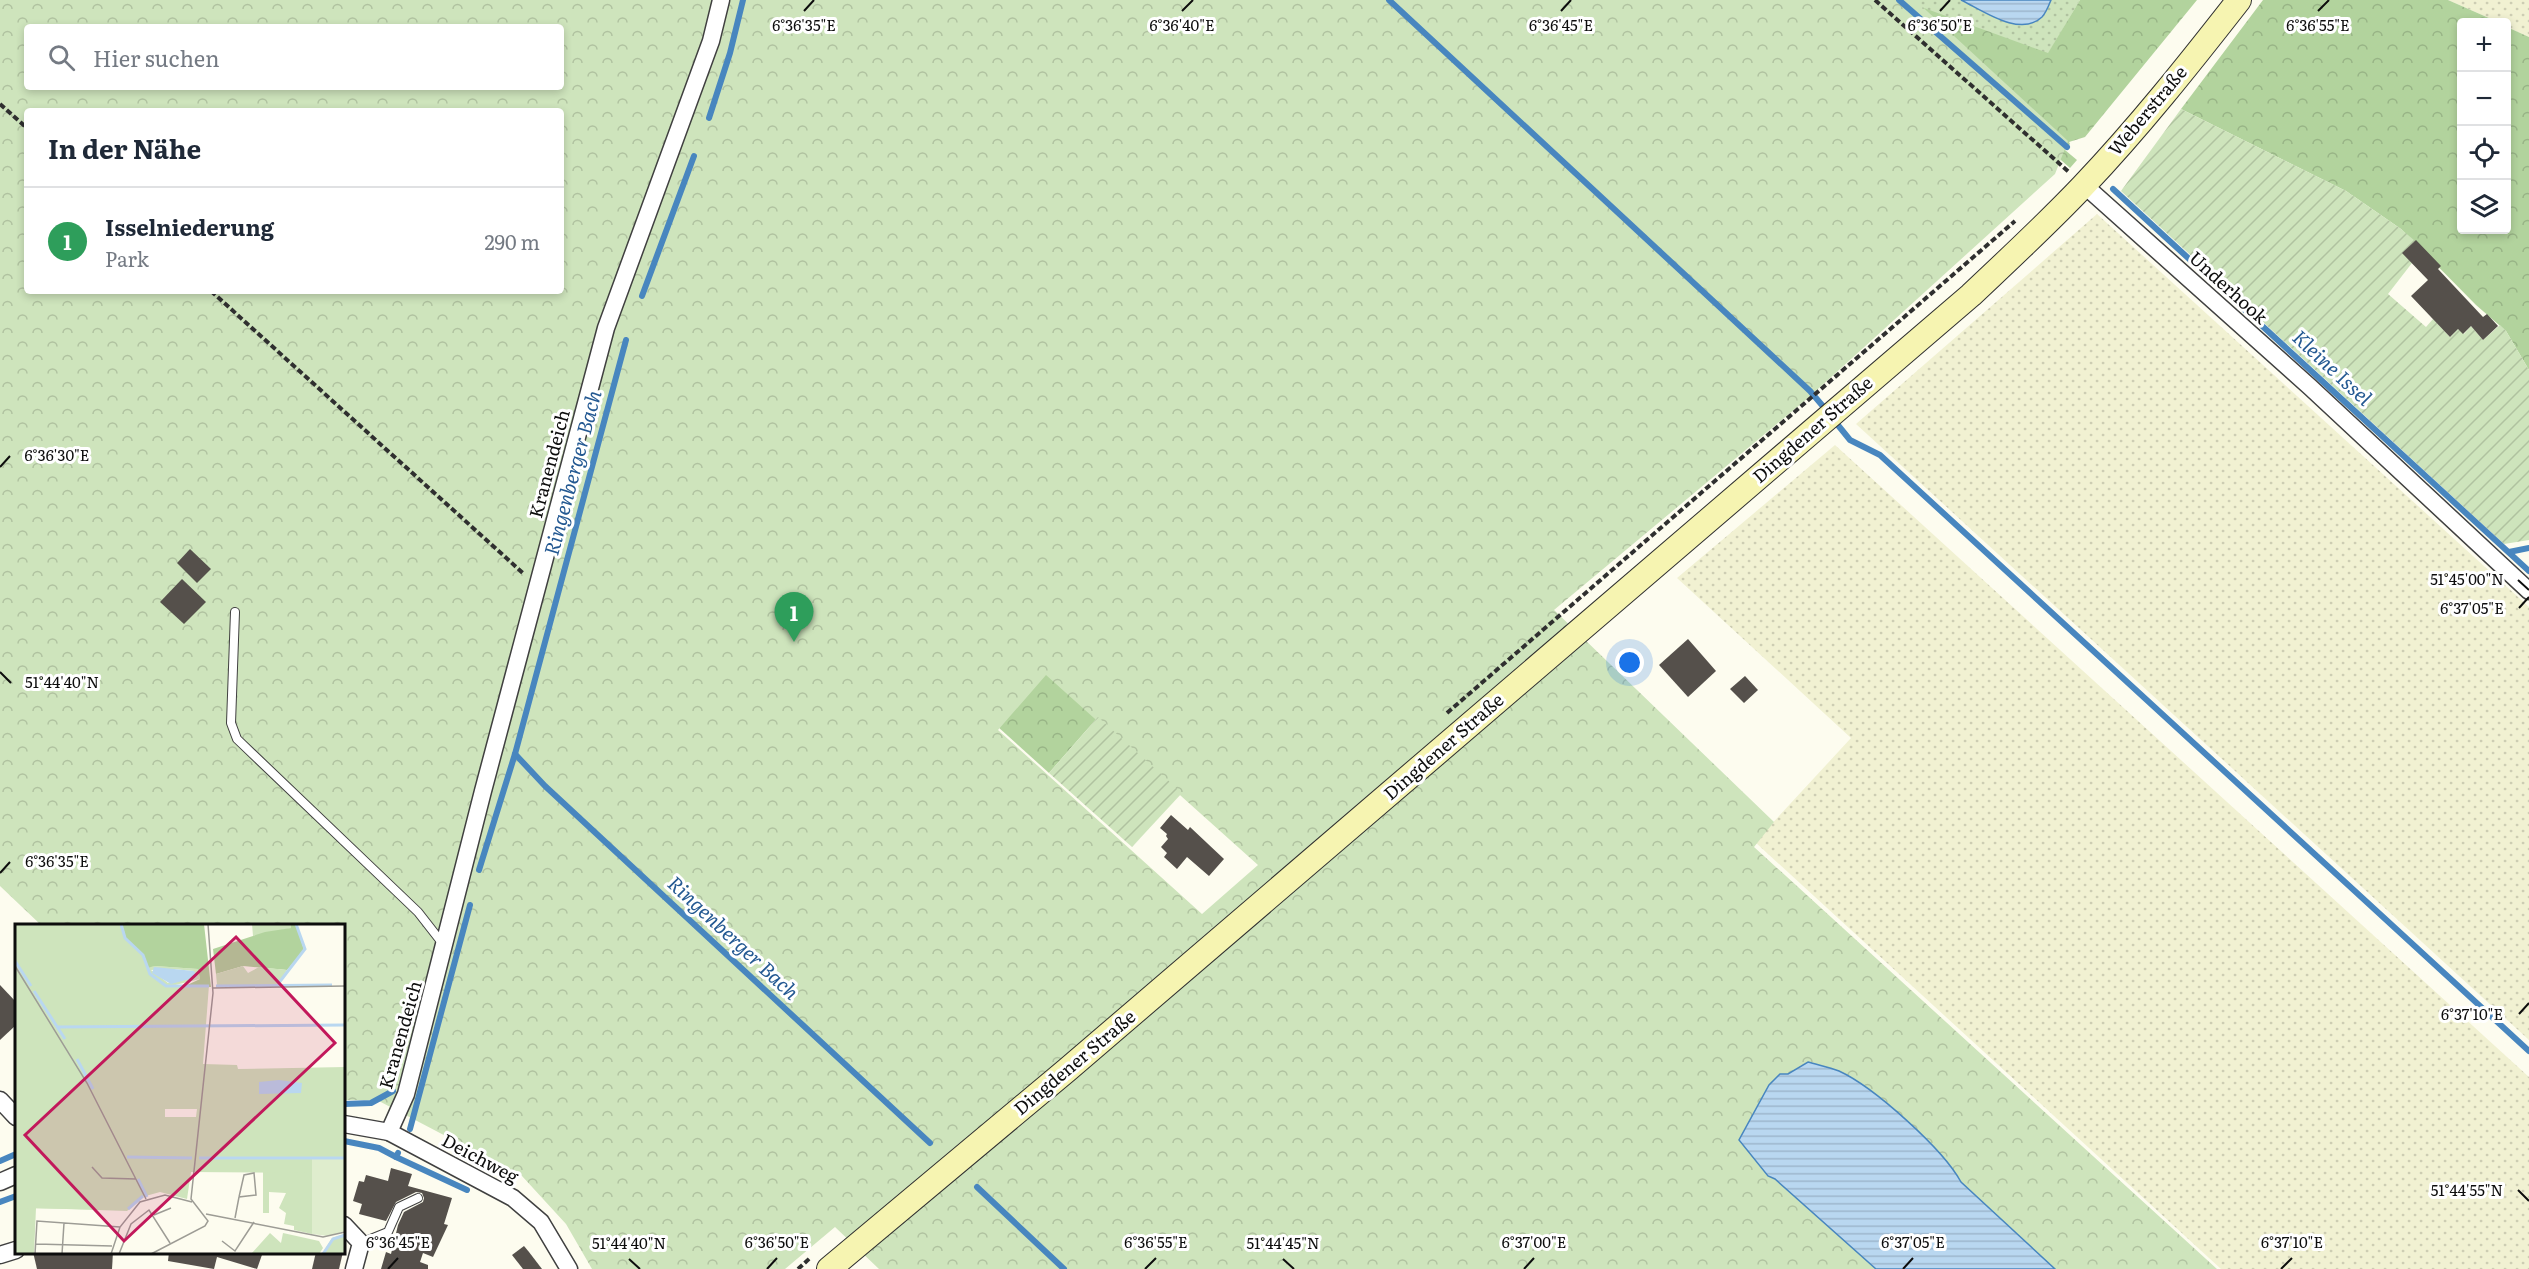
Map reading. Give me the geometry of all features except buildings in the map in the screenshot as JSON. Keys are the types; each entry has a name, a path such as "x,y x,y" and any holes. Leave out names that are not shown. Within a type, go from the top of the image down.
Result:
{"main road":[{"name":"Weberstraße","path":"2053,218 2073,176 2169,89 2239,0"},
{"name":"Dingdener Straße","path":"822,1262 1067,1070 1971,295 2053,218"}],"street":[{"name":"Kranendeich","path":"389,1132 406,1094 483,791 606,328 711,41 721,0"},
{"name":"Underhook","path":"2073,176 2310,387 2529,591"},
{"path":"0,1100 15,1116"},
{"name":"Deichweg","path":"345,1124 389,1132 513,1198 541,1222 569,1269"},
{"path":"0,1182 15,1175"},
{"path":"345,1226 361,1243 354,1269"},
{"path":"0,1255 15,1250"}],"lane":[{"path":"235,612 231,723 237,739 418,912 445,947"},
{"path":"361,1243 388,1232 399,1207 418,1198"}],"path":[{"path":"1875,0 2073,176"},
{"path":"0,104 24,125"},
{"path":"1440,720 2017,220"},
{"path":"214,294 538,586"},
{"path":"798,1269 822,1262"}],"green space":[{"path":"0,0 1915,0 2068,141 2055,174 1808,398 1554,610 1774,822 1754,847 2217,1269 879,1269 835,1227 785,1269 592,1269 566,1224 522,1176 377,1100 345,1100 345,924 40,924 0,886","holes":["1046,675 1258,865 1202,914 998,730"]},
{"path":"1893,0 1961,0 2005,22 2042,17 2051,0 2080,0 2048,54 1913,5"},
{"path":"2080,0 2197,0 2085,137 2069,142 2065,150 2077,160 2070,168 1901,19 1913,4 2048,53"},
{"path":"2263,0 2448,0 2489,18 2457,18 2457,234 2511,234 2511,29 2529,37 2529,370 2506,331 2476,305 2401,229 2346,191 2181,109"},
{"path":"2448,0 2529,0 2529,37 2511,29 2511,18 2489,18"},
{"path":"2181,109 2346,191 2415,241 2403,253 2412,263 2388,294 2426,327 2433,319 2450,337 2458,329 2464,334 2471,326 2483,340 2500,325 2506,331 2529,370 2529,540 2504,544 2121,191"},
{"path":"2097,214 2529,607 2529,1040 1856,424"},
{"path":"1835,445 2529,1077 2529,1269 2221,1269 1755,842 1851,738 1677,578"},
{"path":"954,588 1098,717 1049,773 905,643"},
{"path":"1098,717 1182,793 1132,847 1049,773"}],"water":[{"path":"1961,0 2051,0 2042,17 2033,23 2023,25 2001,20"},
{"path":"1808,1062 1839,1071 1888,1104 1939,1153 1961,1182 2055,1269 1876,1269 1775,1179 1768,1176 1739,1140 1769,1085 1780,1074 1788,1074"}],"waterway":[{"path":"709,118 730,53 743,0"},
{"path":"1389,0 1810,391 1827,411"},
{"name":"Kleine Issel","path":"1899,0 2067,147"},
{"path":"642,296 694,156"},
{"name":"Kleine Issel","path":"2113,189 2529,571"},
{"name":"Ringenberger Bach","path":"479,870 515,754 626,340"},
{"path":"1833,419 1850,440 1880,455 2529,1051"},
{"path":"2509,552 2529,548"},
{"name":"Ringenberger Bach","path":"515,754 545,786 930,1143"},
{"path":"410,1129 470,905"},
{"path":"345,1104 371,1103 393,1091"},
{"path":"345,1141 379,1148 396,1157 398,1153"},
{"path":"0,1161 15,1154"},
{"path":"396,1157 467,1190"},
{"name":"Ringenberger Bach","path":"977,1187 1064,1269"},
{"path":"0,1202 15,1196"}],"place":[{"name":"Isselniederung","path":"794,642"}]}
